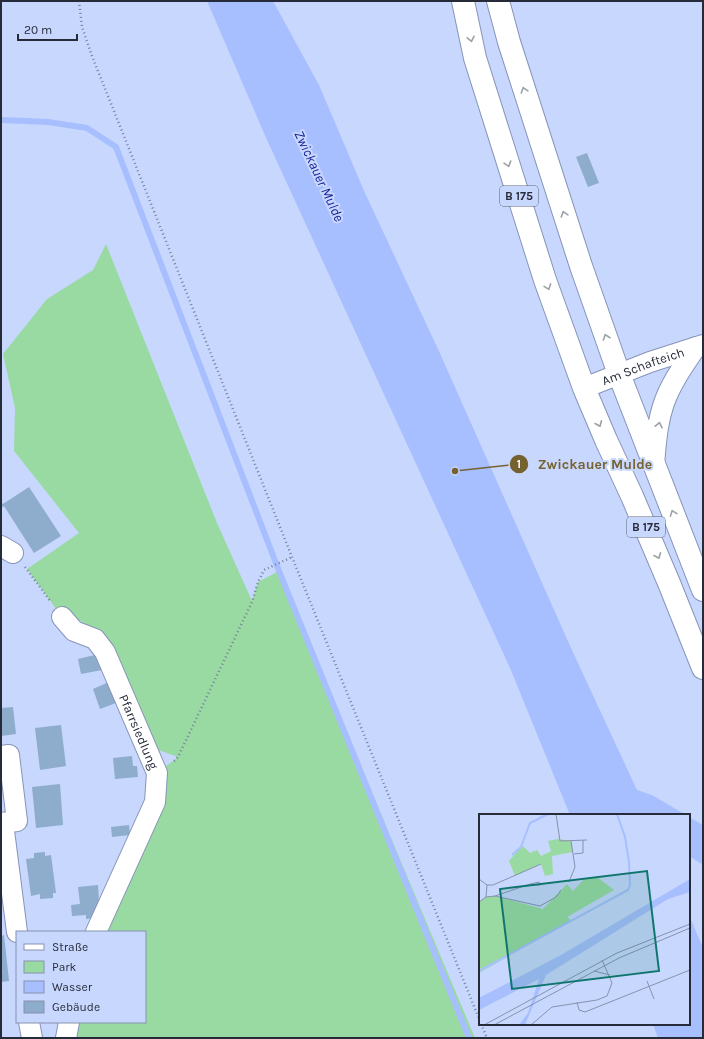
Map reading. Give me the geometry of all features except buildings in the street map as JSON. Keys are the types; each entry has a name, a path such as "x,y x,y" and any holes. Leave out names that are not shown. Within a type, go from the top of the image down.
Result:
{"main road":[{"name":"B 175","path":"463,1 475,58 545,280 584,388 632,496 703,668"},
{"name":"B 175","path":"498,1 509,42 581,266 619,374 703,590"}],"street":[{"name":"Am Schafteich","path":"584,388 699,346"},
{"path":"654,464 657,429 664,403 674,381 699,346"},
{"name":"Pfarrsiedlung","path":"62,617 74,631 95,638 105,652 157,773 155,802 96,931"},
{"path":"1,756 9,755 17,821 2,823 17,931"},
{"path":"29,1023 32,1038"},
{"path":"66,1038 69,1023"}],"path":[{"path":"79,1 82,27 92,56 292,557 479,1019"},
{"path":"7,550 62,617"},
{"path":"157,773 178,757 252,602 258,582 264,570 292,557"},
{"path":"481,1025 487,1038"}],"green space":[{"path":"106,244 217,523 252,601 258,582 279,571 475,1038 66,1038 69,1023 146,1023 146,931 96,931 157,773 178,757 150,747 92,629 71,614 62,617 27,569 79,533 14,451 15,408 3,354 47,299 93,270"}],"water":[{"path":"207,1 273,1 319,85 365,193 438,349 571,648 637,790 652,795 684,814 570,814 510,668 267,140"},
{"path":"690,818 703,825 703,865 690,857"},
{"path":"690,917 703,948 703,1038 658,1038 653,1025 690,1025"}],"waterway":[{"path":"1,120 48,122 87,128 116,147 279,571 469,1038"}],"place":[{"name":"Zwickauer Mulde","path":"455,471"}]}
